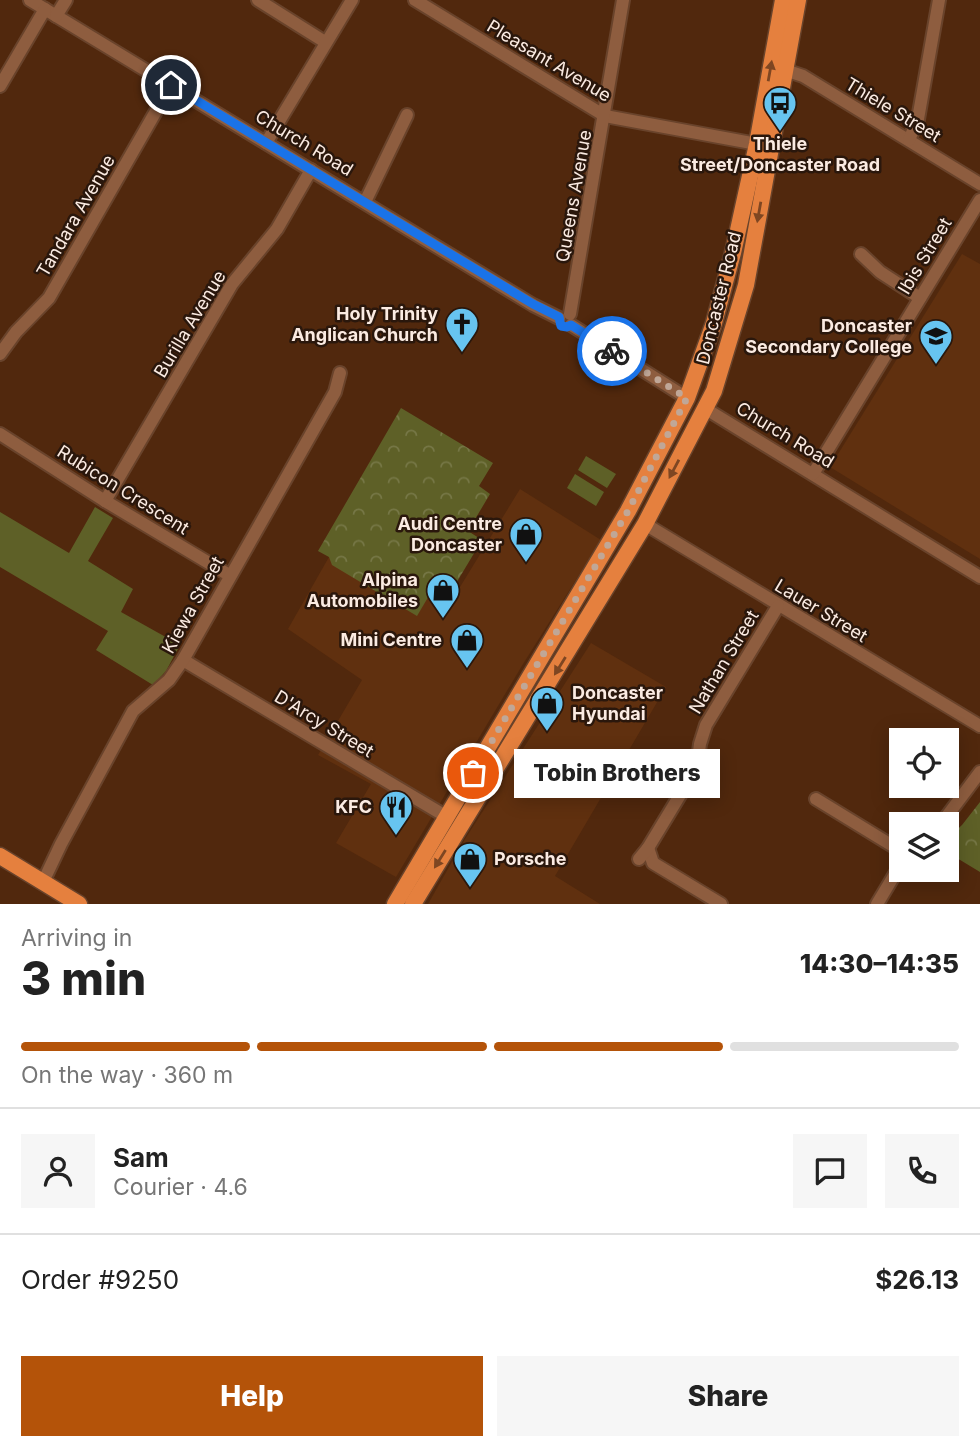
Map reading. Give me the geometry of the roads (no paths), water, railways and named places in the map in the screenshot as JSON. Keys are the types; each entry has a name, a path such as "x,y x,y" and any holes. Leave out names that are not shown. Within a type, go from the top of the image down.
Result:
{"main road":[{"name":"Doncaster Road","path":"406,901 447,817 628,511 687,398 724,288 757,144 783,0"},
{"name":"Doncaster Road","path":"406,901 583,628 645,524 706,409 728,349 746,285 798,0"},
{"name":"Church Road","path":"687,398 706,409"},
{"path":"566,617 583,628"},
{"path":"0,856 78,903"}],"street":[{"name":"Church Road","path":"30,0 533,304 567,319 687,398"},
{"path":"0,86 51,13 66,0"},
{"path":"258,0 326,42"},
{"path":"266,143 352,0"},
{"name":"Pleasant Avenue","path":"415,0 605,116 757,144"},
{"name":"Queens Avenue","path":"567,319 605,116 623,0"},
{"path":"909,140 918,119 939,0"},
{"name":"Thiele Street","path":"785,70 803,76 980,184"},
{"name":"Tandara Avenue","path":"0,355 6,344 49,298 171,85"},
{"path":"365,202 407,115"},
{"name":"Burilla Avenue","path":"105,501 232,284 277,229 311,170"},
{"name":"Ibis Street","path":"813,474 980,200"},
{"path":"861,254 880,272 920,298"},
{"name":"Kiewa Street","path":"40,880 134,712 169,680 183,660 335,392 340,373"},
{"name":"Church Road","path":"706,409 980,577"},
{"name":"Rubicon Crescent","path":"0,434 229,575"},
{"name":"Lauer Street","path":"645,524 980,726"},
{"name":"Nathan Street","path":"639,859 697,767 706,725 778,606"},
{"name":"D'Arcy Street","path":"183,660 447,817"},
{"path":"950,812 980,772"},
{"path":"816,799 889,844"},
{"path":"648,848 653,863 721,904"},
{"path":"877,904 890,882"}],"place":[{"name":"Thiele Street/Doncaster Road","path":"780,133"},
{"name":"Holy Trinity Anglican Church","path":"462,354"},
{"name":"Doncaster Secondary College","path":"936,366"},
{"name":"Audi Centre Doncaster","path":"526,564"},
{"name":"Alpina Automobiles","path":"443,620"},
{"name":"Mini Centre","path":"467,670"},
{"name":"Doncaster Hyundai","path":"547,733"},
{"name":"Tobin Brothers","path":"473,773"},
{"name":"KFC","path":"396,837"},
{"name":"Porsche","path":"470,889"}]}
